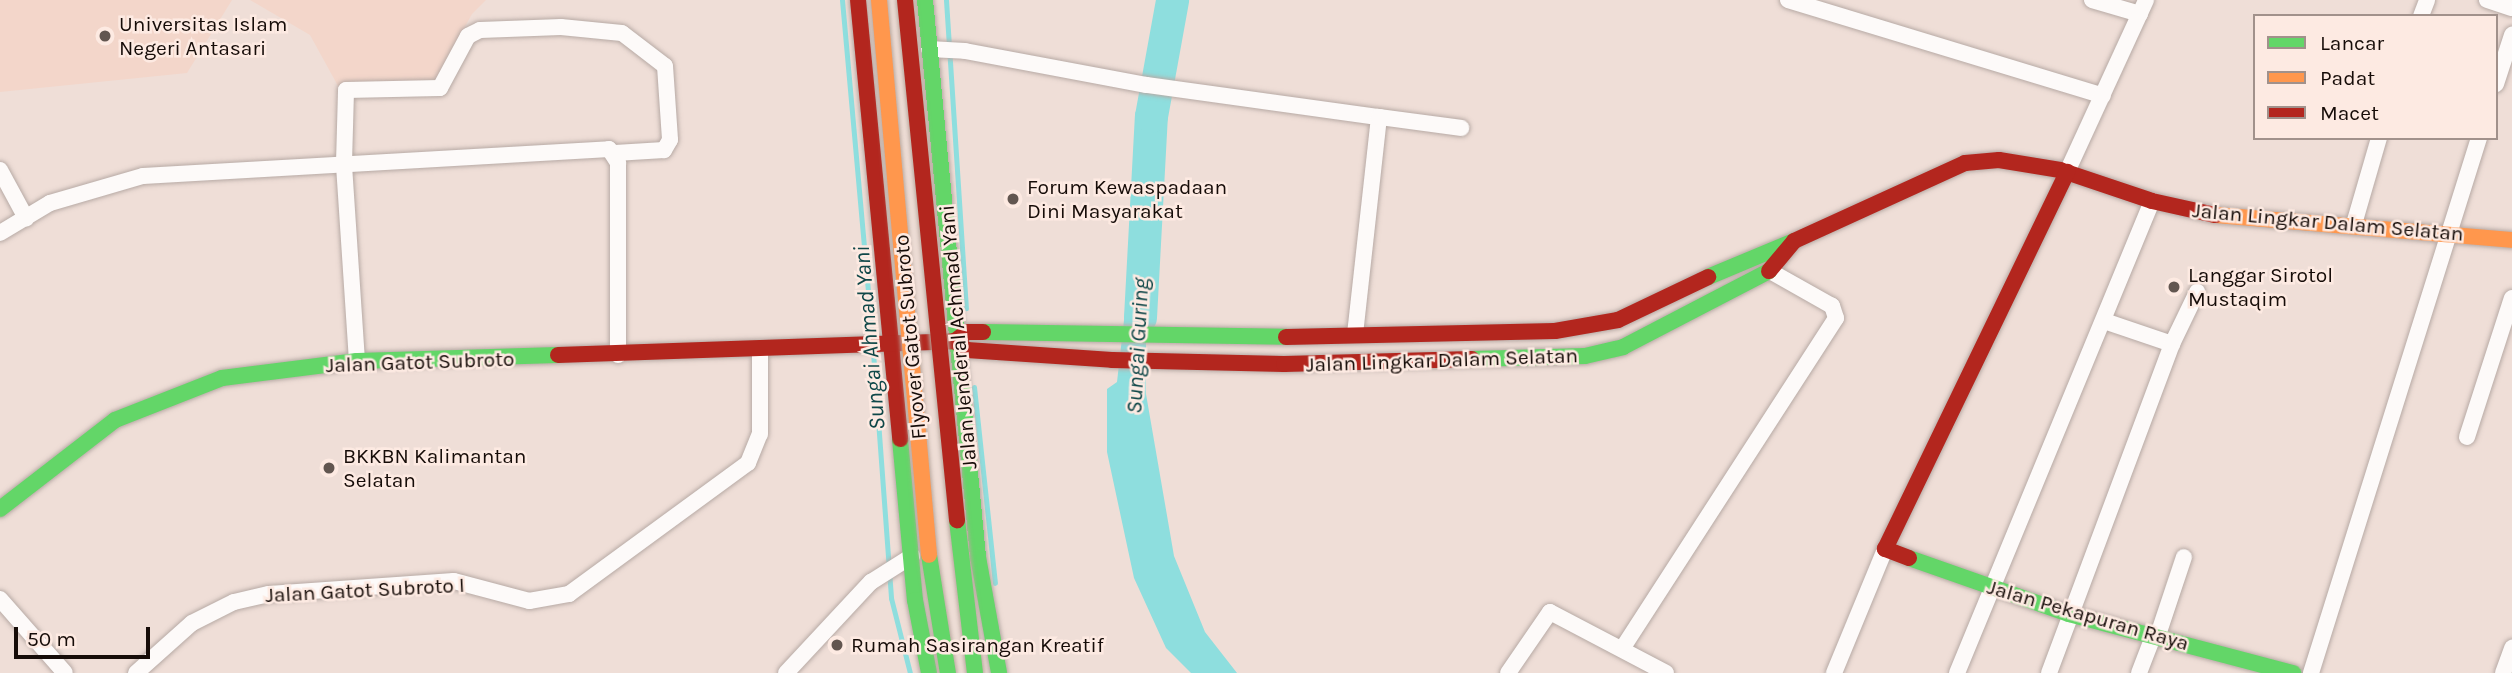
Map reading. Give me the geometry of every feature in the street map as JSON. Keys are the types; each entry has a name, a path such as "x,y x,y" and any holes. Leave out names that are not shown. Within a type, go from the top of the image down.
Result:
{"main road":[{"path":"858,0 878,218 886,344 929,673"},
{"name":"Flyover Gatot Subroto","path":"879,0 932,586 948,673"},
{"name":"Flyover Gatot Subroto","path":"905,0 942,393 975,673"},
{"name":"Jalan Jenderal Achmad Yani","path":"925,0 936,49 954,318 963,341 958,366 988,631 999,673"},
{"name":"Jalan Lingkar Dalam Selatan","path":"963,341 988,331 1154,337 1591,327 1618,320 1758,253 1794,241 1965,163 1999,160 2067,172 2152,201 2205,214 2354,224 2512,240"},
{"path":"1885,549 2067,172"},
{"path":"878,218 901,256 917,260 930,252 946,212"},
{"name":"Jalan Lingkar Dalam Selatan","path":"963,341 991,352 1112,360 1284,364 1585,356 1623,347 1770,271 1794,241"},
{"name":"Jalan Gatot Subroto","path":"0,509 115,421 190,387 357,361 618,355 963,341"},
{"path":"905,479 912,430 916,420 928,413 946,420 971,480"},
{"name":"Jalan Pekapuran Raya","path":"1885,549 2070,614 2293,673"}],"street":[{"path":"1788,0 2103,96"},
{"path":"2067,172 2143,7 2092,0"},
{"path":"2487,0 2512,8"},
{"path":"0,233 75,194 142,176 344,163 600,148 615,153 669,146 665,66 622,33 561,27 473,32 446,82 433,90 346,90 344,163 357,361"},
{"path":"2498,78 2512,35"},
{"path":"936,49 965,51 1147,85 1461,128"},
{"path":"1355,334 1379,117"},
{"path":"2354,224 2378,140"},
{"path":"2311,673 2478,140"},
{"path":"615,153 618,355"},
{"path":"0,170 26,218"},
{"path":"1957,673 2105,321 2152,201"},
{"path":"1622,649 1836,318 1832,306 1770,271"},
{"path":"2049,673 2172,344 2197,292"},
{"path":"2466,437 2512,299"},
{"path":"2105,321 2172,344"},
{"name":"Jalan Gatot Subroto I","path":"136,673 192,623 234,602 269,594 454,581 529,601 569,594 748,464 760,434 760,349"},
{"path":"1834,673 1885,549"},
{"path":"786,673 881,575 912,556"},
{"path":"2138,673 2156,635 2184,557"},
{"path":"0,599 65,673"},
{"path":"1508,673 1550,612 1667,673"},
{"path":"2503,673 2512,648"}],"shaded area":[{"name":"Universitas Islam Negeri Antasari","path":"0,0 232,0 187,73 0,92"},
{"name":"Universitas Islam Negeri Antasari","path":"250,0 486,0 472,14 432,86 338,86 310,35"}],"water":[{"path":"1146,273 1146,394 1174,556 1205,632 1237,673 1191,673 1166,648 1134,578 1107,452 1107,389 1117,382 1129,276"}],"waterway":[{"name":"Sungai Ahmad Yani","path":"842,0 872,339"},
{"name":"Sungai Ahmad Yani","path":"946,0 966,308"},
{"name":"Sungai Guring","path":"1140,317 1151,116 1172,0"},
{"name":"Sungai Ahmad Yani","path":"873,352 891,598 910,673"},
{"name":"Sungai Ahmad Yani","path":"974,387 995,583"}],"traffic: fast":[{"path":"925,0 978,557 999,673"},
{"path":"1708,277 1794,241"},
{"path":"1472,359 1585,356 1623,347 1769,271"},
{"path":"983,332 1286,337"},
{"path":"0,509 115,420 222,378 357,361 558,355"},
{"path":"900,439 915,600 929,673"},
{"path":"957,520 975,673"},
{"path":"929,555 948,673"},
{"path":"1909,558 2069,614 2293,673"}],"traffic: slow":[{"path":"879,0 929,555"},
{"path":"2215,215 2512,240"}],"traffic: jam":[{"path":"858,0 900,439"},
{"path":"905,0 957,520"},
{"path":"1769,271 1794,241 1965,163 1999,160 2060,170 2152,201 2215,215"},
{"path":"1909,558 1885,549 2067,172"},
{"path":"1286,337 1555,331 1618,320 1708,277"},
{"path":"558,355 955,341 967,332 983,332"},
{"path":"955,341 967,350 1112,360 1284,364 1472,359"}],"place":[{"name":"Universitas Islam Negeri Antasari","path":"105,36"},
{"name":"Forum Kewaspadaan Dini Masyarakat","path":"1013,199"},
{"name":"Langgar Sirotol Mustaqim","path":"2174,287"},
{"name":"BKKBN Kalimantan Selatan","path":"329,468"},
{"name":"Rumah Sasirangan Kreatif","path":"837,645"}]}
